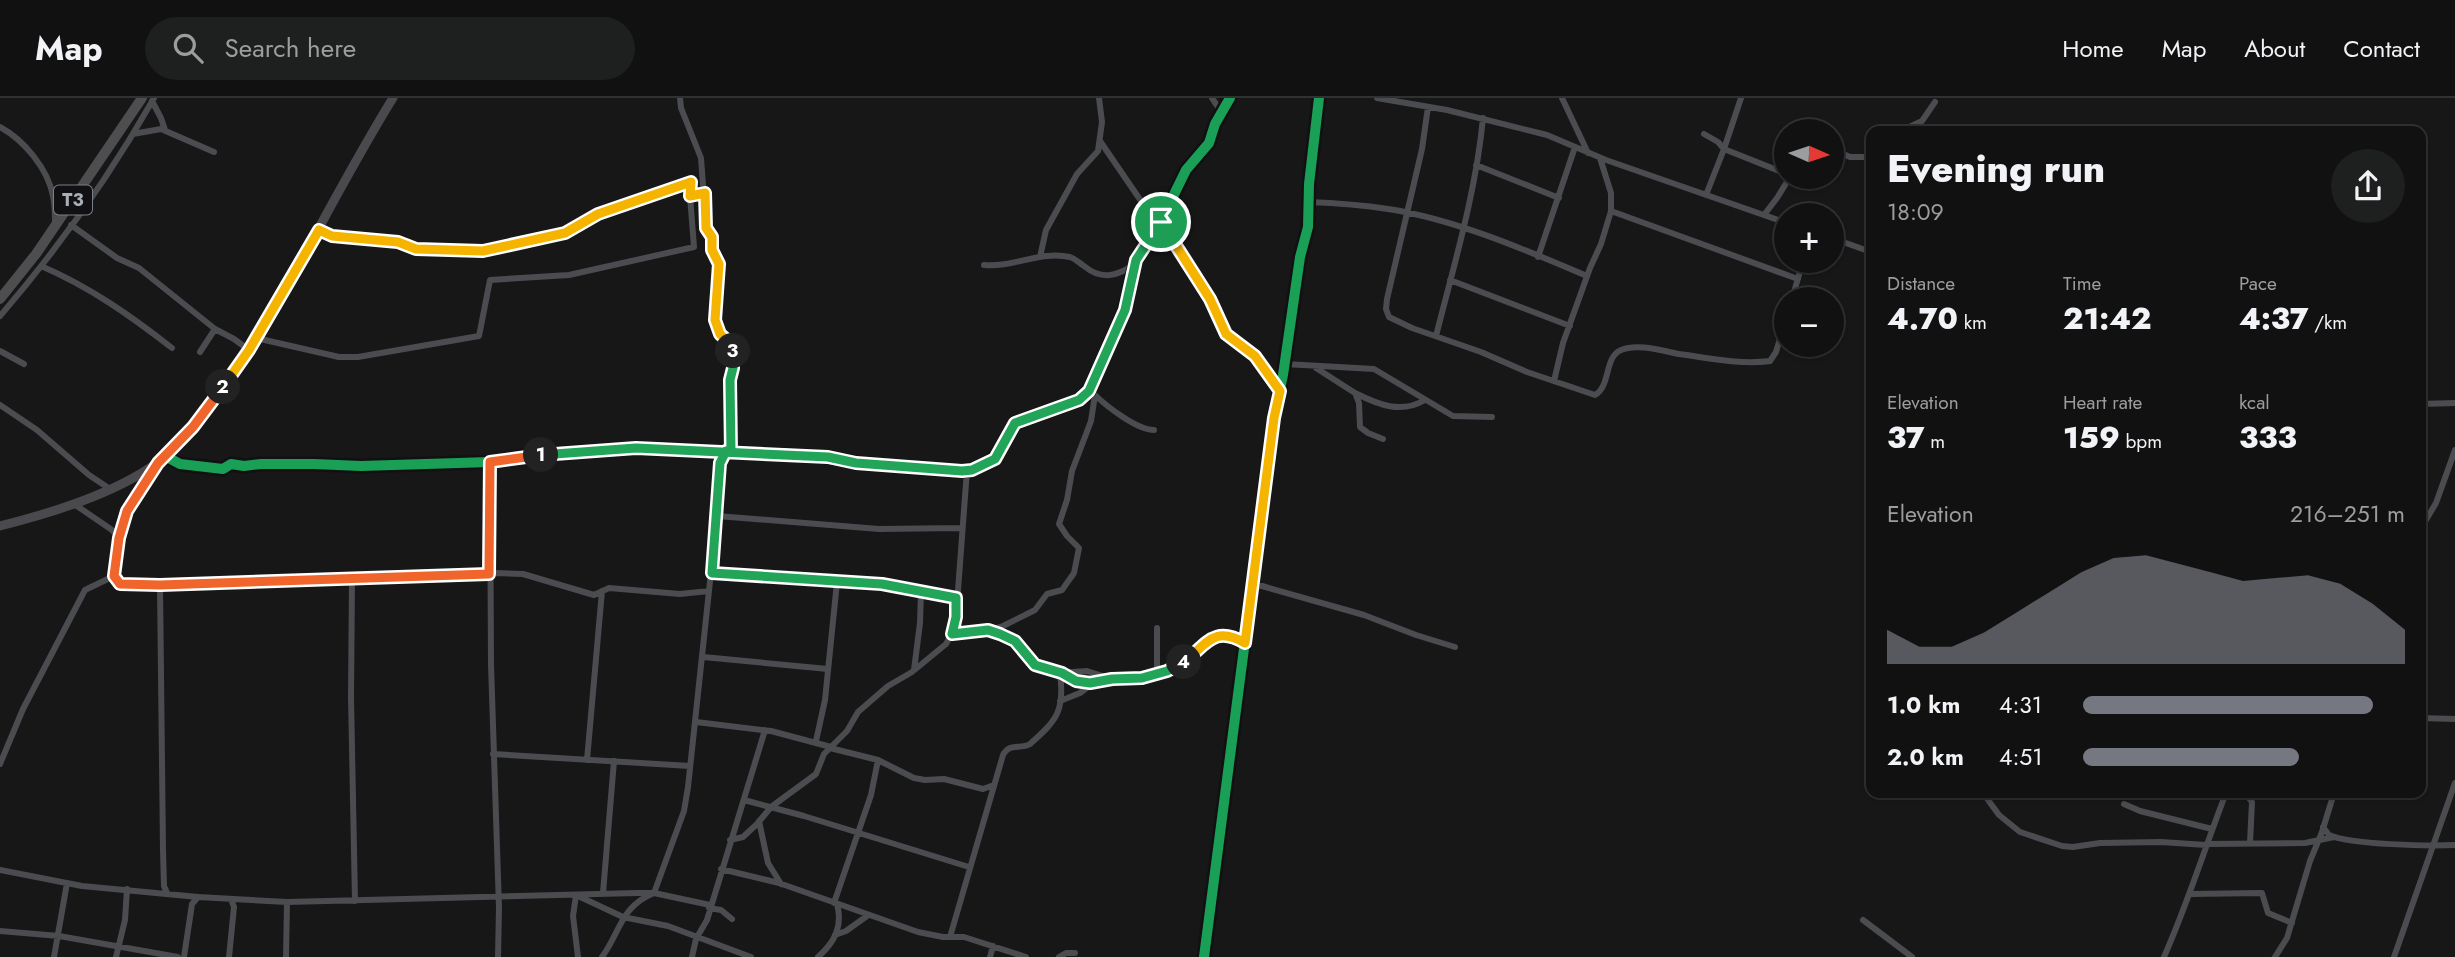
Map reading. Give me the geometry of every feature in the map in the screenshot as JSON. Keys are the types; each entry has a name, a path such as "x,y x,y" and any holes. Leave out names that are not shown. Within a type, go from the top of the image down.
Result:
{"highway":[{"name":"T3","path":"0,299 149,99"}],"street":[{"path":"393,98 249,350 193,427 161,460 127,511 119,538 114,576 120,584 160,585 523,574 594,595 609,588 680,594 709,591"},
{"path":"654,894 684,811 718,516 720,463 729,452 730,380 733,368 730,343 720,334 715,320 719,264 712,250 712,237 706,228 704,175 698,148 681,108 680,98"},
{"path":"1040,257 1046,230 1077,174 1095,156 1102,122 1099,98"},
{"path":"1212,98 1222,113"},
{"path":"952,634 1003,626 1035,610 1047,594 1062,590 1074,573 1079,548 1059,524 1068,500 1072,471 1091,421 1092,392 1125,310 1135,264 1162,220 1181,179 1209,143 1215,124 1230,98"},
{"path":"1204,957 1273,425 1285,364 1298,267 1308,227 1312,151 1320,98"},
{"path":"1377,98 1483,118 1547,135 1600,158 1774,218"},
{"path":"1562,98 1588,153"},
{"path":"1706,195 1741,98"},
{"path":"149,99 165,130"},
{"path":"0,316 71,225 133,134 149,99"},
{"path":"1914,126 1927,117 1935,103"},
{"path":"1427,107 1422,149 1386,309 1389,317 1554,381 1598,394 1616,353 1629,348 1741,362 1770,361 1774,355"},
{"path":"1436,336 1463,228 1483,118"},
{"path":"0,127 23,145 43,170 54,198 55,226"},
{"path":"133,134 151,129 165,130 214,152"},
{"path":"1704,134 1724,149 1774,169"},
{"path":"1100,141 1141,201 1162,220 1210,299 1226,334 1255,356 1280,391"},
{"path":"1538,257 1575,147"},
{"path":"1844,154 1866,157"},
{"path":"1554,381 1558,360 1611,211 1611,193 1600,158"},
{"path":"1476,164 1559,198"},
{"path":"319,230 332,236 398,242 416,249 483,251 565,233 598,214 704,175"},
{"path":"256,338 339,357 358,357 480,336 490,280 569,275 694,247 691,182"},
{"path":"1764,215 1781,189"},
{"path":"690,196 705,193"},
{"path":"1308,202 1390,209 1463,228 1587,276"},
{"path":"1611,211 1798,279"},
{"path":"71,225 117,258 139,268 215,329 249,350"},
{"path":"1844,242 1866,250"},
{"path":"984,265 1004,266 1040,257 1072,258 1101,276 1119,274 1135,264"},
{"path":"41,266 72,280 119,308 173,348"},
{"path":"1795,287 1800,273"},
{"path":"1450,280 1570,326"},
{"path":"200,352 215,329"},
{"path":"0,351 24,364"},
{"path":"1285,364 1374,369 1453,416 1492,417"},
{"path":"1314,366 1370,401 1397,408 1414,407 1425,400"},
{"path":"1092,392 1135,425 1154,430"},
{"path":"0,526 74,504 110,489 161,460 223,469 230,464 244,467 261,464 361,466 490,462 532,455 623,449 828,457 856,463 967,470 984,466 995,459 1015,423 1079,400 1092,392"},
{"path":"1355,393 1359,403 1360,427 1365,432 1383,439"},
{"path":"2426,404 2455,403"},
{"path":"0,405 37,430 89,475 110,489"},
{"path":"2426,520 2436,503 2455,450"},
{"path":"490,462 489,574 499,908 498,957"},
{"path":"730,840 743,837 771,807 816,774 824,754 847,731 858,712 888,686 914,670 946,644 952,634 956,617 967,470"},
{"path":"74,504 112,530 119,538"},
{"path":"718,516 879,529 961,528"},
{"path":"712,573 882,584 956,598"},
{"path":"0,764 23,709 85,590 114,576"},
{"path":"352,578 351,697 355,901"},
{"path":"816,741 828,669 837,582"},
{"path":"160,585 163,850 164,886 167,893"},
{"path":"1254,586 1364,615 1455,647"},
{"path":"587,760 602,591"},
{"path":"914,670 921,591"},
{"path":"1157,628 1157,675"},
{"path":"988,630 1015,641 1035,665 1076,681 1093,683 1112,679"},
{"path":"1061,673 1087,671 1123,680 1157,675 1177,667 1220,634 1230,635 1245,643"},
{"path":"703,657 828,669"},
{"path":"950,937 1006,749 1030,744 1051,725 1058,712 1061,673"},
{"path":"1060,701 1080,693 1093,683"},
{"path":"2426,718 2455,719"},
{"path":"696,722 765,730 816,741 878,760 914,778 944,779 983,789 994,785"},
{"path":"692,957 698,935 707,920 709,906 765,730"},
{"path":"493,754 690,766"},
{"path":"818,957 835,935 840,921 835,904 859,833 878,760"},
{"path":"603,893 614,761"},
{"path":"2394,957 2455,783"},
{"path":"1987,798 2010,826 2062,846 2161,842 2305,843 2334,837 2433,846 2455,845"},
{"path":"2164,957 2191,894 2224,798"},
{"path":"2249,798 2252,802 2250,843"},
{"path":"2275,957 2287,938 2332,798"},
{"path":"744,800 969,867"},
{"path":"2124,804 2140,811 2213,829"},
{"path":"760,821 768,863 781,884"},
{"path":"2323,827 2334,837"},
{"path":"721,869 781,884 918,932 964,937 1026,957"},
{"path":"0,870 67,883 198,897 287,902 603,893 654,894 709,906 721,910 732,919"},
{"path":"54,957 67,883"},
{"path":"116,957 120,947 127,889"},
{"path":"2191,894 2262,893 2269,912 2291,923"},
{"path":"601,957 623,917 640,899 654,894"},
{"path":"576,895 623,917 698,935 751,957"},
{"path":"576,895 573,916 578,957"},
{"path":"184,957 192,904 198,897"},
{"path":"229,957 234,907 231,899"},
{"path":"286,957 287,902"},
{"path":"835,935 846,931 867,916"},
{"path":"1863,920 1912,957"},
{"path":"0,931 59,936 178,957"},
{"path":"990,957 993,946"},
{"path":"728,947 736,957"},
{"path":"1059,957 1066,953 1075,953"}],"cycle path":[{"path":"165,456 180,464 223,469 231,464 361,466 490,462 532,455 636,448 828,457 856,463 962,471 983,466 996,456 1015,423 1079,400 1089,391 1124,311 1136,260 1159,225 1186,170 1209,143 1215,124 1230,98"},
{"path":"1204,957 1274,417 1283,375 1300,257 1308,227 1309,184 1319,98"}],"route":[{"path":"1161,222 1136,260 1125,310 1089,391 1079,400 1015,423 995,459 972,470 856,463 828,457 768,455 731,452 726,451 710,450 636,448 532,455 490,462 489,574 130,586 117,583 114,578 123,520 133,500 158,463 193,427 249,350 319,230 332,236 398,242 416,249 483,251 565,233 598,214 691,182 690,196 705,193 706,228 712,237 712,250 719,264 715,320 720,334 732,346 733,359 730,375 731,452 726,451 720,463 712,573 882,584 956,598 952,634 988,630 1000,634 1015,641 1031,663 1062,673 1076,681 1098,683 1157,675 1177,667 1220,634 1230,635 1245,643 1274,418 1280,391 1255,356 1226,334 1204,288 1161,222"}]}
